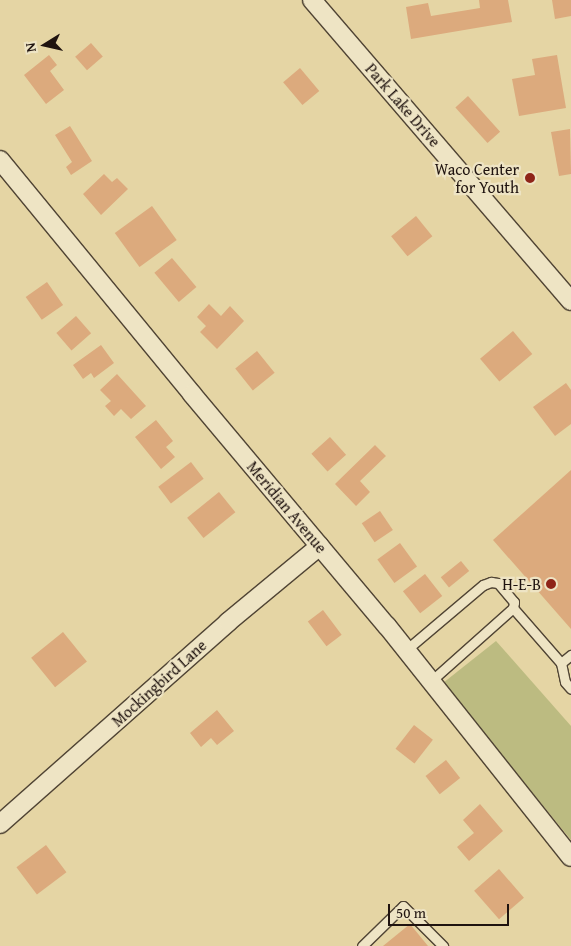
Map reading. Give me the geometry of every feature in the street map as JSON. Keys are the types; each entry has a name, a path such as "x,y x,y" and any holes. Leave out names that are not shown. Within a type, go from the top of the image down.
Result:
{"street":[{"name":"Park Lake Drive","path":"312,0 571,301"},
{"name":"Meridian Avenue","path":"0,160 406,650 571,857"},
{"name":"Mockingbird Lane","path":"0,824 228,622 320,546"}],"lane":[{"path":"406,650 483,585 491,582 498,583 514,602 513,608 431,681"},
{"path":"513,608 561,663 565,682 571,689"},
{"path":"561,663 571,655"},
{"path":"362,946 403,906 443,946"}],"shaded area":[{"path":"496,641 571,726 571,840 443,683"}],"building":[{"path":"479,0 508,0 512,22 411,39 406,7 428,3 431,16 480,8"},
{"path":"552,0 571,0 571,16 555,19"},
{"path":"91,43 103,57 87,70 75,57"},
{"path":"49,55 57,65 50,71 64,90 46,104 24,75"},
{"path":"557,55 566,108 519,116 512,79 535,75 532,59"},
{"path":"300,68 319,91 302,105 283,82"},
{"path":"468,96 500,132 487,143 455,107"},
{"path":"70,126 92,161 71,175 66,167 72,162 55,135"},
{"path":"570,129 571,174 559,176 551,132"},
{"path":"104,174 112,182 117,178 128,189 101,215 83,194"},
{"path":"152,206 177,240 139,267 115,233"},
{"path":"416,216 432,236 407,256 391,236"},
{"path":"172,258 196,287 179,302 154,273"},
{"path":"47,282 63,305 42,320 26,297"},
{"path":"209,304 221,316 230,306 244,321 217,349 200,332 206,326 197,317"},
{"path":"76,316 91,333 71,350 56,333"},
{"path":"513,331 532,354 499,382 480,359"},
{"path":"101,345 114,363 94,378 91,373 83,379 73,365"},
{"path":"257,351 275,373 253,390 235,369"},
{"path":"117,374 146,406 131,419 121,409 114,416 105,406 111,401 100,390"},
{"path":"566,383 571,390 571,424 555,436 533,407"},
{"path":"156,420 173,441 166,447 175,457 161,469 135,437"},
{"path":"330,437 346,455 327,472 311,454"},
{"path":"375,445 386,456 360,481 370,492 356,506 335,484"},
{"path":"191,462 204,479 171,503 158,487"},
{"name":"H-E-B","path":"571,470 571,629 493,540"},
{"path":"219,492 235,512 203,538 187,518"},
{"path":"380,511 393,530 375,542 362,523"},
{"path":"400,543 417,566 394,583 377,559"},
{"path":"461,561 469,571 449,587 441,577"},
{"path":"425,574 442,596 420,613 403,591"},
{"path":"323,610 342,635 326,646 308,621"},
{"path":"63,632 87,662 55,687 31,658"},
{"path":"217,710 234,731 217,745 211,738 201,747 190,733"},
{"path":"414,725 433,740 414,763 396,749"},
{"path":"446,760 460,778 440,794 426,776"},
{"path":"480,804 503,831 469,861 457,847 474,833 463,820"},
{"path":"46,845 66,872 37,894 16,867"},
{"path":"499,869 524,898 499,919 474,891"},
{"path":"410,924 428,946 383,946"}],"place":[{"name":"Waco Center for Youth","path":"530,178"},
{"name":"H-E-B","path":"551,584"}]}
